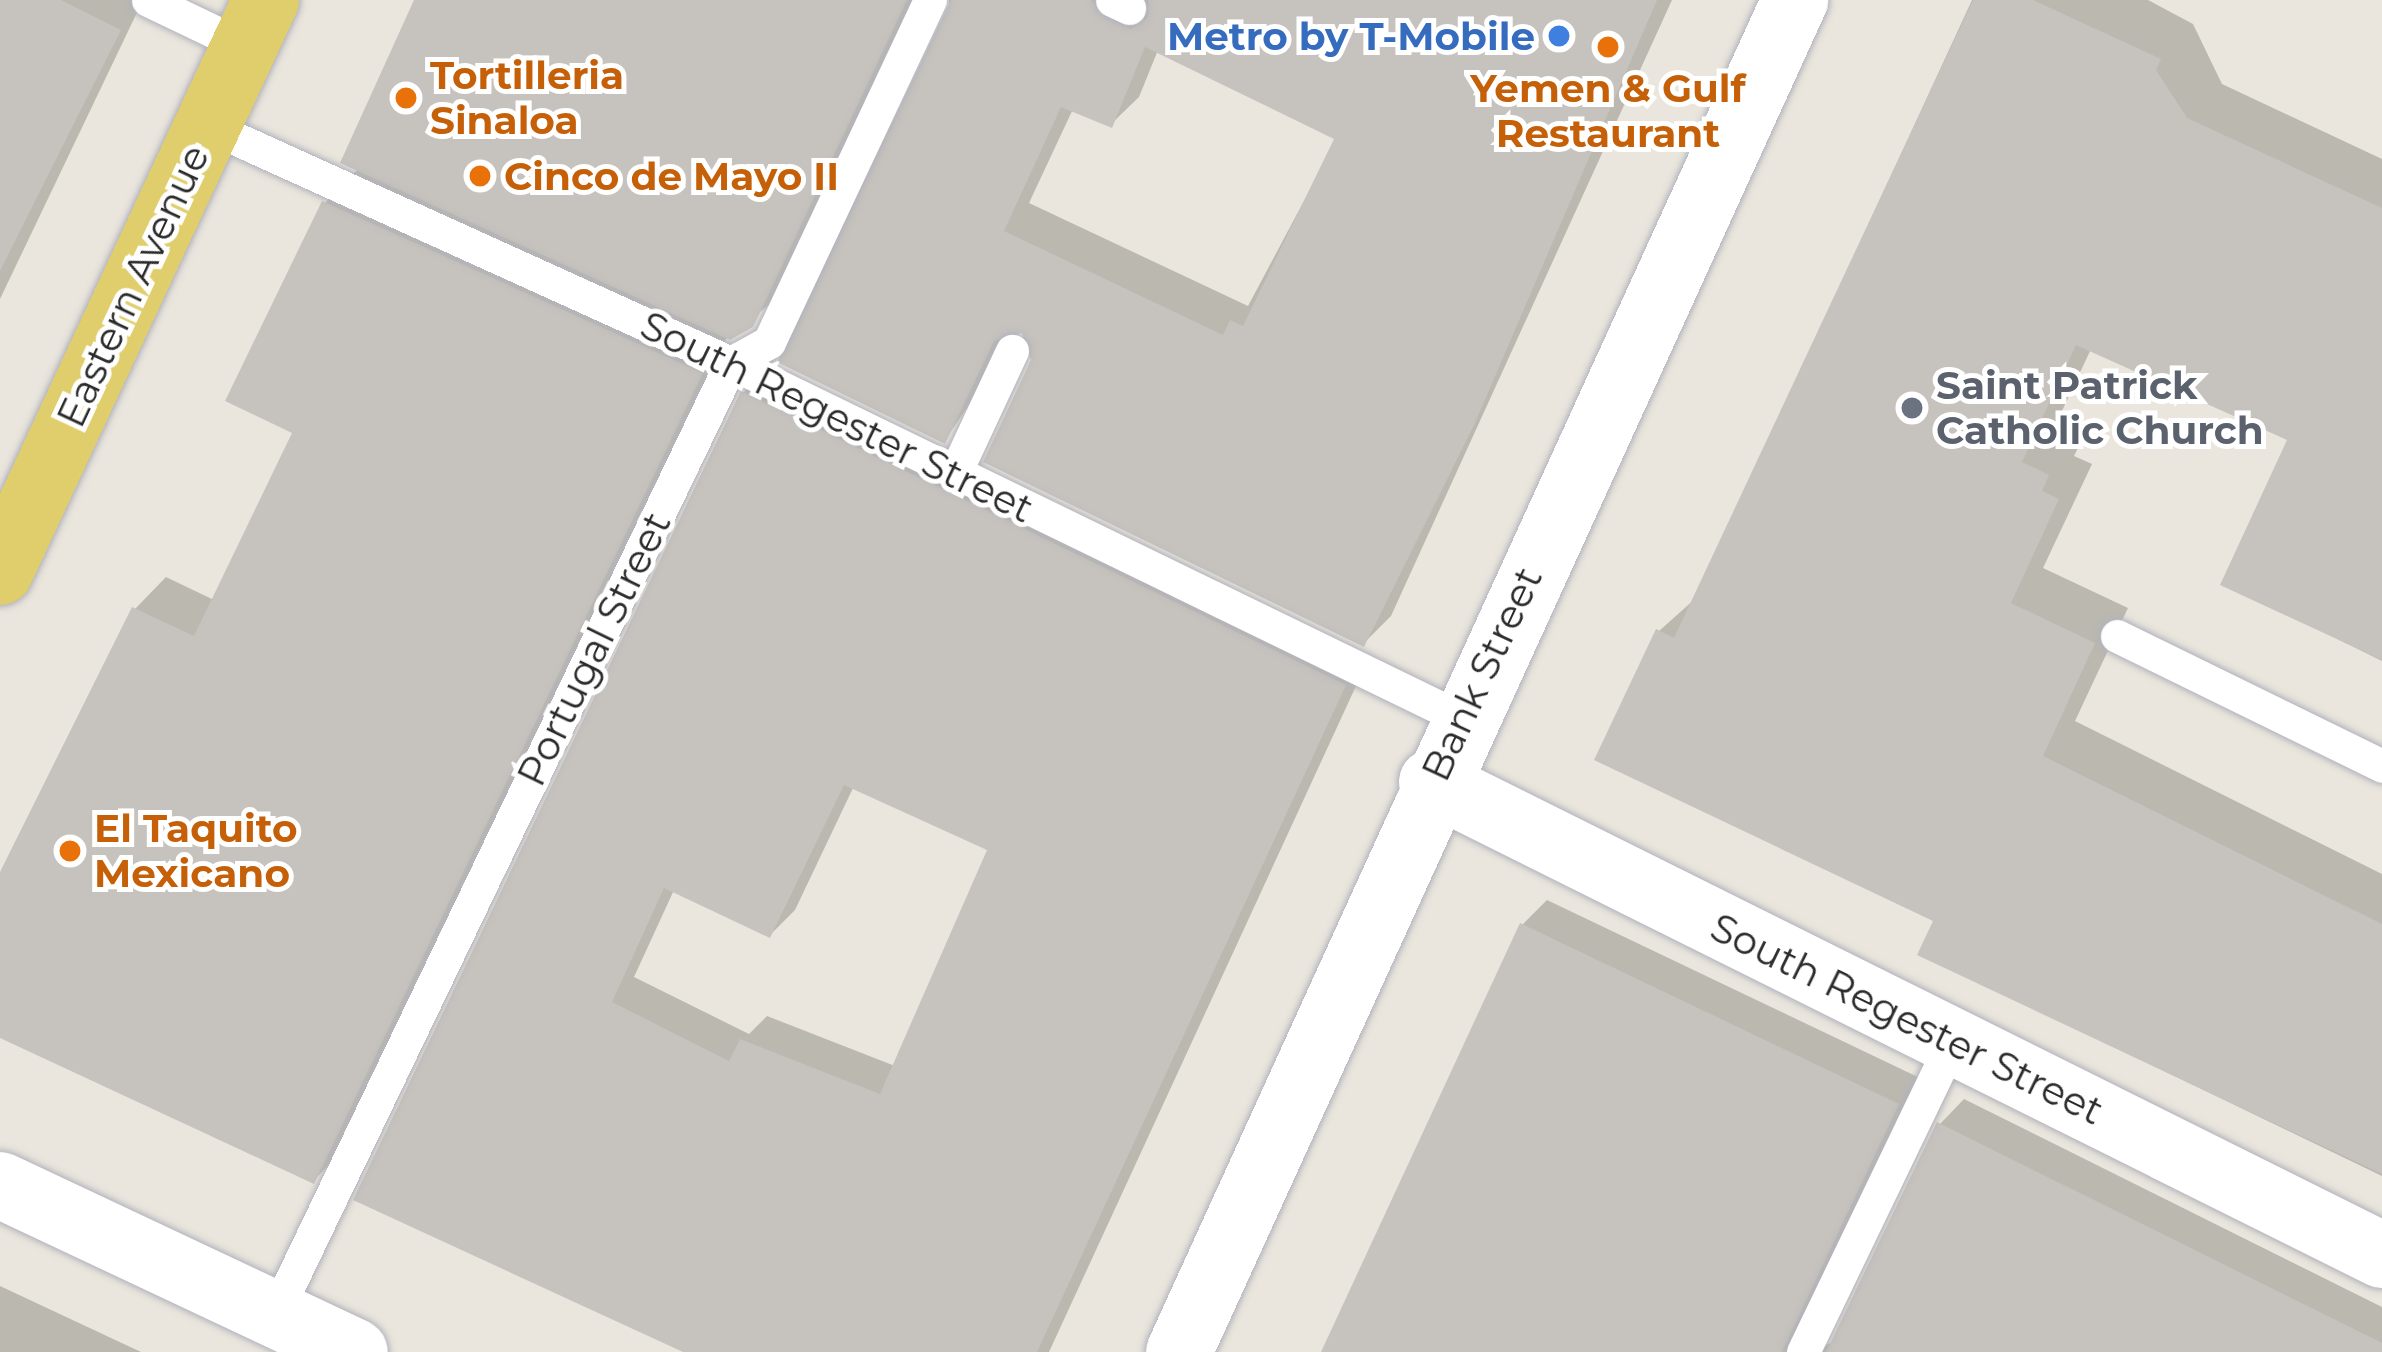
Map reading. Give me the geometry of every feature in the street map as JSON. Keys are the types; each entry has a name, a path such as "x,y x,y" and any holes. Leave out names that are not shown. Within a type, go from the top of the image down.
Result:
{"main road":[{"name":"Eastern Avenue","path":"0,572 255,23"}],"street":[{"name":"Bank Street","path":"1179,1352 1461,718 1795,0"},
{"name":"South Regester Street","path":"1432,782 2382,1255"},
{"path":"0,1185 356,1352"}],"lane":[{"path":"148,0 255,23"},
{"name":"Portugal Street","path":"275,1314 731,363 769,341 930,0"},
{"name":"South Regester Street","path":"208,126 731,363 1461,718"},
{"path":"955,472 1012,351"},
{"path":"2117,636 2382,766"},
{"path":"1803,1352 1953,1041"}],"building":[{"path":"0,0 61,0 121,30 0,271"},
{"path":"414,0 907,0 753,327 730,340 340,163"},
{"path":"951,0 1091,0 1130,29 1147,18 1148,0 1657,0 1474,425 1364,647 983,462 1031,360 1022,333 994,341 945,444 777,362","holes":["1145,47 1334,139 1243,326 1230,320 1223,335 1004,231 1061,107 1112,128"]},
{"path":"1973,0 2033,0 2161,59 2156,70 2187,118 2382,208 2382,660 2220,585 2287,440 2076,345 2022,462 2049,475 2042,491 2059,499 2011,603 2095,643 2043,756 2382,924 2382,1174 1917,955 1933,921 1594,760 1656,629 1674,638"},
{"path":"322,201 703,373 314,1184 0,1038 0,872 132,607 194,636 292,433 225,401"},
{"path":"741,391 1346,685 1037,1352 683,1352 353,1200","holes":["844,785 987,850 880,1094 740,1039 729,1061 612,1002 664,888 770,938"]},
{"path":"1520,923 1899,1104 1782,1352 1321,1352"},
{"path":"1937,1122 2382,1343 2382,1352 1826,1352"}],"place":[{"name":"Metro by T-Mobile","path":"1559,36"},
{"name":"Yemen & Gulf Restaurant","path":"1608,47"},
{"name":"Tortilleria Sinaloa","path":"406,98"},
{"name":"Cinco de Mayo II","path":"480,176"},
{"name":"Saint Patrick Catholic Church","path":"1912,408"},
{"name":"El Taquito Mexicano","path":"70,851"}]}
